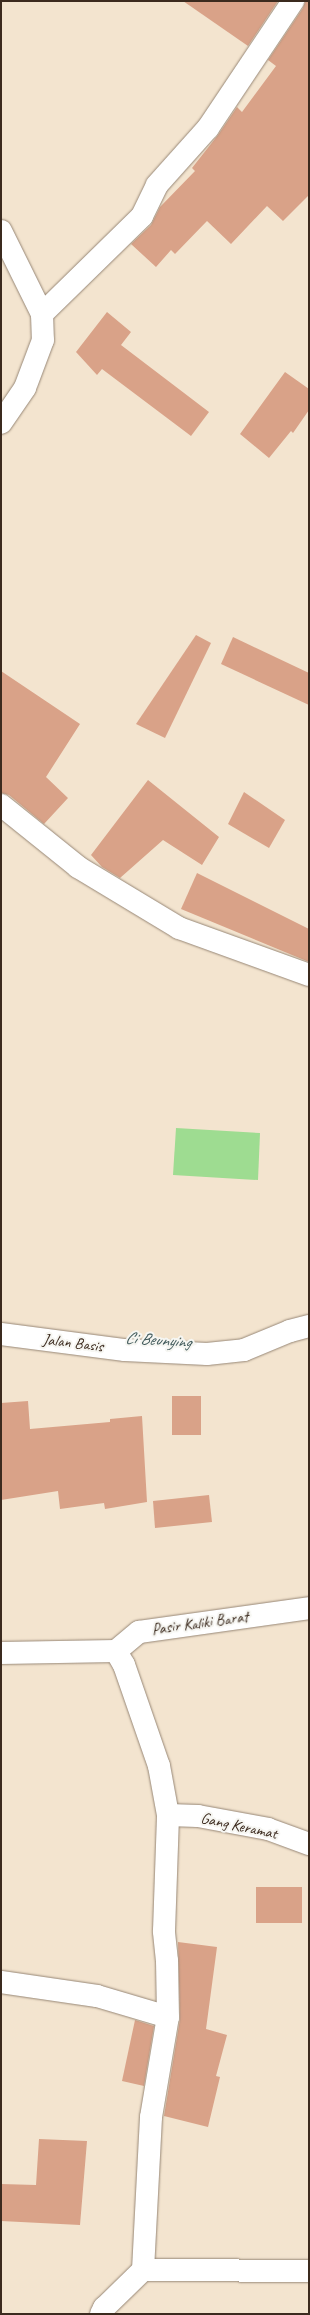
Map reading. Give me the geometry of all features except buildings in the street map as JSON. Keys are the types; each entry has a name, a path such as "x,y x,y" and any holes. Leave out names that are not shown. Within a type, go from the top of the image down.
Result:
{"street":[{"path":"42,314 142,216 158,185 208,128 292,1"},
{"path":"1,231 42,314 43,340 25,388 1,423"},
{"path":"1,806 78,867 179,928 309,975"},
{"name":"Jalan Basis","path":"1,1334 125,1350 207,1354 244,1350 290,1331 309,1326"},
{"name":"Pasir Kaliki Barat","path":"116,1651 139,1632 309,1608"},
{"path":"1,1653 116,1651 124,1665 159,1766 168,1815 164,1930 167,1961 168,2017 151,2117 143,2270 104,2308 101,2314"},
{"name":"Gang Keramat","path":"168,1815 198,1816 268,1830 309,1844"},
{"path":"1,1982 97,1996 168,2017"},
{"path":"143,2270 309,2271"}],"green space":[{"path":"176,1128 260,1133 258,1180 173,1175"}],"water label":[{"name":"Ci Beunying","path":"158,1340"}]}
